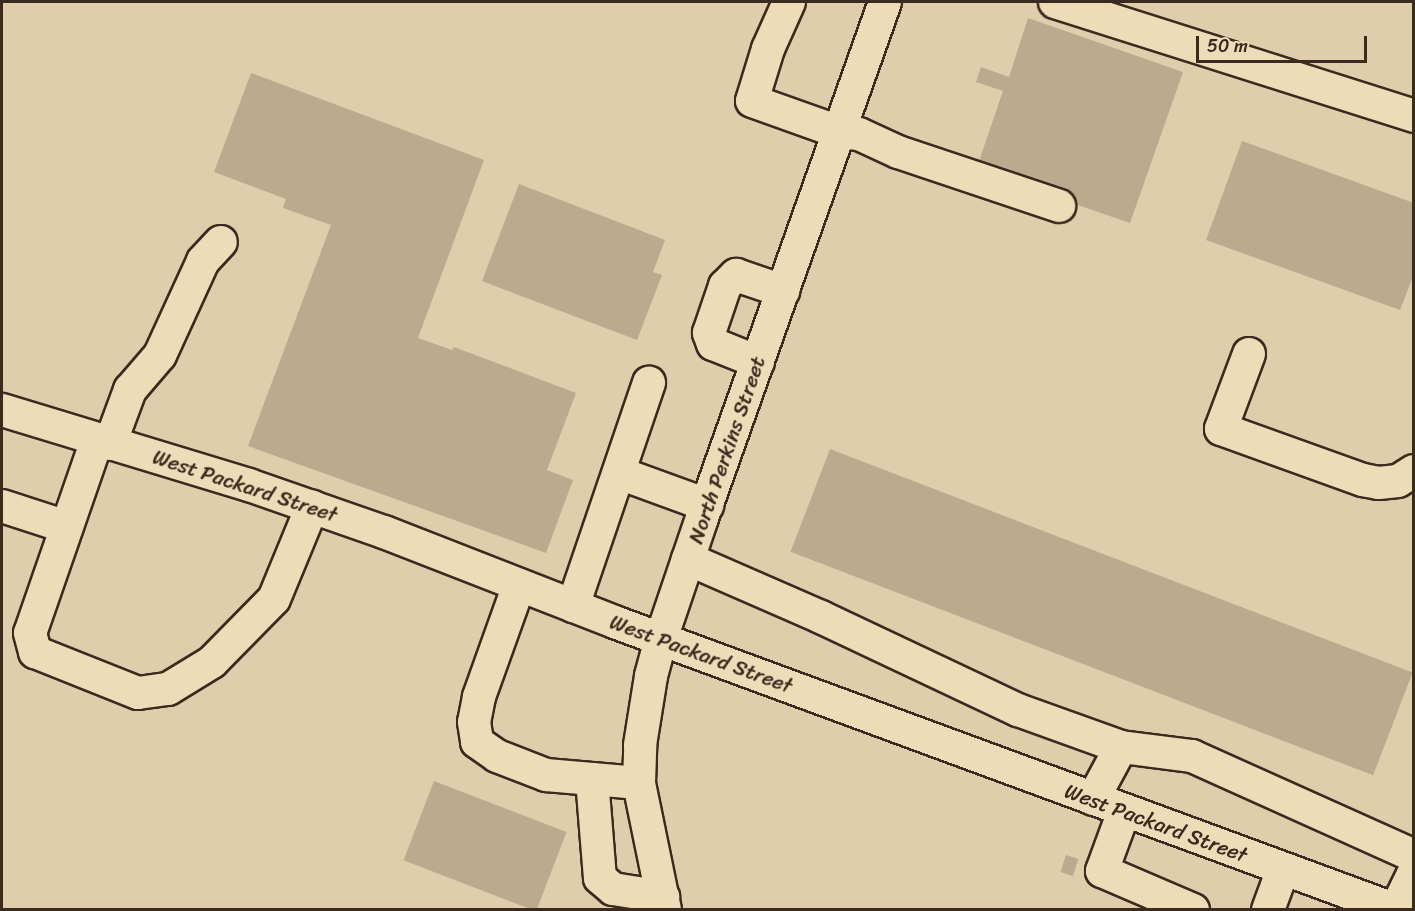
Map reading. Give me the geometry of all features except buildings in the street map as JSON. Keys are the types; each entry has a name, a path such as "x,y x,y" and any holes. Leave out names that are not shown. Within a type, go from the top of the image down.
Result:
{"street":[{"path":"789,2 768,49 753,101 839,132 859,134 898,152 1059,206"},
{"name":"North Perkins Street","path":"664,903 639,783 643,719 661,639 885,2"},
{"path":"1055,2 1413,116"},
{"path":"221,242 203,261 160,355 130,390 104,442 67,527 30,633 35,652 138,693 168,689 212,662 274,599 312,507"},
{"path":"758,362 713,344 709,333 725,286 736,275 783,291"},
{"path":"1249,354 1221,429 1363,480 1379,483 1398,481 1413,471"},
{"path":"573,606 649,383"},
{"name":"West Packard Street","path":"2,410 249,484 1094,800 1396,909"},
{"path":"619,473 707,505"},
{"path":"2,506 67,527"},
{"path":"688,559 821,617 1018,710 1121,747 1192,756 1413,856"},
{"path":"519,585 479,697 474,722 477,742 497,756 546,775 639,783"},
{"path":"1094,800 1121,747"},
{"path":"592,779 600,878 613,889 664,903"},
{"path":"1124,811 1102,871 1193,909"},
{"path":"1268,909 1282,869"},
{"path":"1396,909 1413,872"}],"shaded area":[{"path":"2,2 1413,2 1413,909 2,909"}]}
